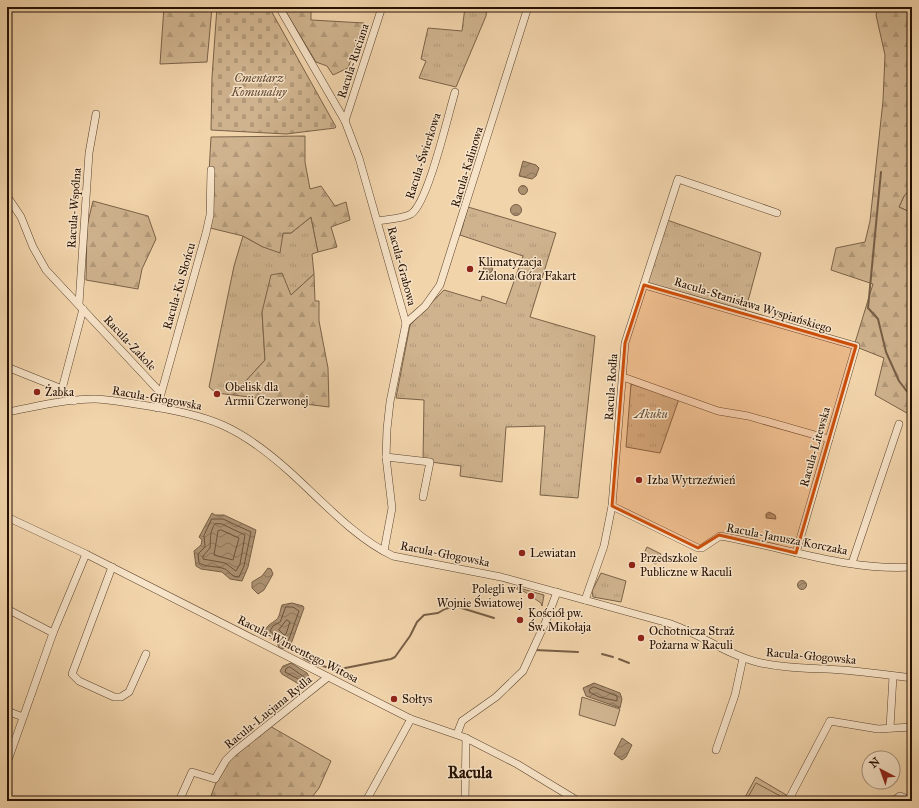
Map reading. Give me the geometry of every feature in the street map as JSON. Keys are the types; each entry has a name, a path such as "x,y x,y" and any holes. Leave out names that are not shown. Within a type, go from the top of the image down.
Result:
{"street":[{"name":"Racula-Grabowa","path":"279,7 345,121 352,137 378,221 406,323 390,402 386,457 392,508 384,552"},
{"name":"Racula-Ruciana","path":"345,121 382,7"},
{"name":"Racula-Kalinowa","path":"406,323 425,306 440,285 528,7"},
{"name":"Racula-Świerkowa","path":"378,221 406,216 418,207 431,172 455,92"},
{"name":"Racula-Wspólna","path":"81,306 89,153 96,114"},
{"name":"Racula-Ku Słońcu","path":"157,408 160,392 210,215 211,170"},
{"name":"Racula-Rodła","path":"585,600 604,546 612,506 625,343 678,179 778,213"},
{"name":"Racula-Zakole","path":"7,196 21,217 33,246 46,270 160,392"},
{"name":"Racula-Stanisława Wyspiańskiego","path":"644,285 856,346"},
{"path":"62,389 81,306"},
{"name":"Racula-Litewska","path":"796,553 856,346"},
{"path":"7,366 62,389 74,401"},
{"path":"623,377 718,411 748,416 829,439"},
{"name":"Racula-Głogowska","path":"7,412 94,399 157,408 210,419 244,435 282,465 362,536 384,552 404,559 474,570 678,626 743,658 786,667 912,678"},
{"name":"Racula-Janusza Korczaka","path":"852,563 899,424"},
{"path":"386,457 430,462 423,497"},
{"name":"Racula-Janusza Korczaka","path":"612,506 698,548 704,547 720,536 796,553 852,563 887,568 912,566"},
{"name":"Racula-Wincentego Witosa","path":"7,517 86,554 412,719 466,738 517,764 578,801"},
{"path":"7,763 53,633 86,554"},
{"path":"112,567 72,674 79,681 114,697 121,697 129,692 146,654"},
{"path":"457,734 462,721 496,696 523,671 546,621 557,592"},
{"path":"7,609 53,633"},
{"path":"716,750 735,695 743,658"},
{"path":"890,728 893,676"},
{"name":"Racula-Lucjana Rydla","path":"179,801 192,772 215,780 226,760 234,752 328,677"},
{"path":"7,711 23,717"},
{"path":"366,801 412,719"},
{"path":"788,801 829,722 878,729 912,727"},
{"path":"465,801 466,738"},
{"path":"893,801 900,796 912,801"}],"highlighted area":[{"path":"644,285 856,346 796,553 719,535 698,548 612,506 625,343"}],"green space":[{"path":"164,7 212,7 207,62 160,64"},
{"name":"Cmentarz Komunalny","path":"217,7 269,7 336,127 335,128 286,134 211,130 212,77"},
{"path":"283,7 311,7 311,20 364,23 348,68 333,75 327,66 316,62"},
{"path":"465,7 487,7 486,16 456,87 419,78 426,61 421,59 428,28 462,31"},
{"path":"878,7 912,7 912,187 904,196 899,207 912,213 912,416 875,395 884,358 854,346 873,284 831,270 836,248 865,242 870,221 883,101 885,55 876,15"},
{"path":"305,136 305,162 310,189 321,186 335,206 346,202 350,220 331,227 337,247 318,252 311,217 291,233 283,233 280,253 263,247 243,236 206,227 211,137"},
{"path":"912,187 912,213 899,207 904,196"},
{"path":"93,201 148,216 156,239 142,269 138,289 86,280 87,226"},
{"path":"468,207 556,233 530,317 595,336 578,498 540,495 545,426 506,427 502,482 460,476 461,466 423,461 424,400 396,398 410,325 444,290 481,301 482,296 506,304 523,256 460,235"},
{"path":"311,217 318,252 312,254 314,274 290,296 262,312 265,360 233,395 216,393 209,387 234,266 243,236 263,247 283,233 291,233"},
{"path":"667,220 761,253 745,312 647,283"},
{"path":"282,273 291,295 314,274 315,301 319,301 319,321 328,368 329,407 233,395 265,360 262,312 271,275"},
{"name":"Akuku","path":"631,384 679,399 660,453 626,447"},
{"path":"647,547 661,554 656,564 642,558"},
{"path":"601,573 626,581 621,602 593,597 592,591"},
{"path":"512,586 544,595 542,606 541,603 525,592"},
{"path":"582,697 620,709 615,726 579,715"},
{"path":"268,725 331,761 319,788 309,801 209,801 220,772 229,754"},
{"path":"756,777 788,796 786,801 743,801"},
{"path":"756,783 784,798 783,801 750,801 747,799"}],"water":[{"path":"523,161 536,165 539,168 536,176 532,179 519,176"},
{"path":"523,185 528,190 523,195 518,190"},
{"path":"514,205 518,205 520,206 520,214 514,215 511,212 511,208"},
{"path":"488,264 493,269 488,274 483,269"},
{"path":"769,512 775,515 776,519 766,518 766,514"},
{"path":"212,513 215,515 224,515 256,530 248,567 242,581 230,579 222,572 201,569 196,566 194,551 201,545 202,540 199,537"},
{"path":"268,568 271,569 273,574 264,590 258,594 252,588 252,582 262,576"},
{"path":"802,580 807,585 802,590 797,585"},
{"path":"292,603 303,606 304,608 291,644 288,647 280,649 275,640 269,637 265,631 268,625 277,619 282,605"},
{"path":"291,663 307,673 310,679 309,683 302,686 282,674 280,671 283,666"},
{"path":"594,683 620,693 622,699 620,708 586,696 583,688"},
{"path":"622,738 632,745 626,757 622,760 614,754"}],"waterway":[{"path":"881,172 868,308 878,319 886,352 899,381 912,398"},
{"path":"291,644 304,658 335,670 395,657 410,636 417,622 424,615 438,613 455,606 494,618"},
{"path":"535,650 578,652"},
{"path":"602,654 613,657"},
{"path":"619,659 629,663"}],"place":[{"name":"Klimatyzacja Zielona Góra Fakart","path":"470,269"},
{"name":"Żabka","path":"37,392"},
{"name":"Obelisk dla Armii Czerwonej","path":"217,394"},
{"name":"Izba Wytrzeźwień","path":"639,480"},
{"name":"Lewiatan","path":"522,553"},
{"name":"Przedszkole Publiczne w Raculi","path":"632,565"},
{"name":"Polegli w I Wojnie Światowej","path":"531,596"},
{"name":"Kościół pw. Św. Mikołaja","path":"520,620"},
{"name":"Ochotnicza Straż Pożarna w Raculi","path":"641,638"},
{"name":"Sołtys","path":"394,699"}],"district":[{"name":"Racula","path":"470,772"}]}
